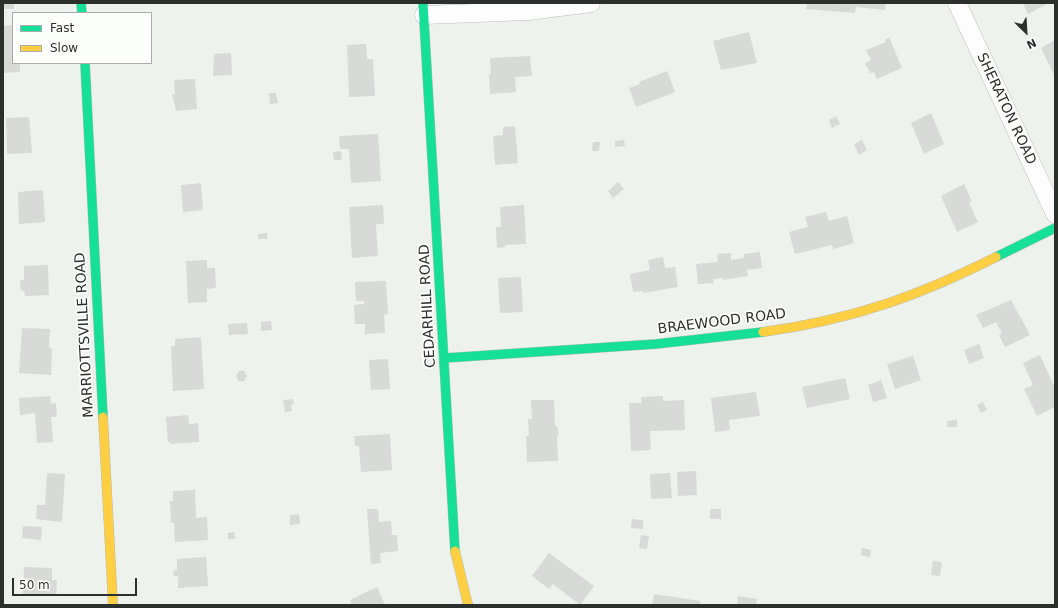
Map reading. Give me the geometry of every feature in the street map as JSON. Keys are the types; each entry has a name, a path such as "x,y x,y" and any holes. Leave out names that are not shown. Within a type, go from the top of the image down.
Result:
{"street":[{"path":"423,9 528,11 591,3"},
{"name":"SHERATON ROAD","path":"957,3 1055,214"},
{"name":"CEDARHILL ROAD","path":"423,9 445,358 454,543 459,572 468,605"},
{"name":"MARRIOTTSVILLE ROAD","path":"84,64 113,605"},
{"name":"BRAEWOOD ROAD","path":"445,358 705,340 764,334 817,323 873,309 917,294 1055,228"}],"building":[{"path":"3,3 14,3 14,9 3,9"},
{"path":"807,3 886,3 885,10 856,7 855,13 806,9"},
{"path":"1023,3 1049,3 1028,14"},
{"path":"12,25 12,64 20,64 20,72 3,73 3,26"},
{"path":"749,32 757,63 721,70 713,41"},
{"path":"889,37 902,68 877,79 874,72 870,73 865,63 871,60 866,50 886,42 885,40"},
{"path":"1055,40 1055,77 1041,48"},
{"path":"366,44 367,59 373,59 375,96 349,97 347,45"},
{"path":"231,53 232,75 213,76 214,54"},
{"path":"530,56 532,76 515,77 516,92 490,94 490,58"},
{"path":"667,71 675,92 636,107 629,88 640,84 639,82"},
{"path":"195,79 197,109 176,111 172,94 175,94 174,80"},
{"path":"269,93 276,93 278,103 270,104"},
{"path":"931,113 944,144 924,154 911,123"},
{"path":"836,116 840,124 832,128 829,120"},
{"path":"29,117 32,153 7,154 6,118"},
{"path":"515,126 518,163 495,165 493,136 503,135 503,127"},
{"path":"378,134 381,181 351,183 349,149 340,149 339,136"},
{"path":"624,140 625,146 615,147 615,141"},
{"path":"862,140 867,150 859,155 854,144"},
{"path":"593,142 600,142 599,151 592,151"},
{"path":"341,151 342,160 334,160 333,152"},
{"path":"618,182 624,189 613,198 608,191"},
{"path":"201,183 203,210 183,212 181,185"},
{"path":"964,184 972,201 969,203 978,222 957,232 941,196"},
{"path":"43,190 45,222 19,224 18,192"},
{"path":"383,205 384,224 376,224 378,256 352,258 349,207"},
{"path":"524,205 526,244 505,245 505,247 497,248 496,227 501,227 500,207"},
{"path":"826,212 829,221 847,216 854,243 833,249 832,245 795,254 789,232 808,227 805,217"},
{"path":"267,233 267,239 258,239 258,234"},
{"path":"760,252 762,268 747,270 748,276 723,280 723,278 713,279 714,283 698,284 696,264 718,262 717,254 731,253 731,260 744,258 744,254"},
{"path":"663,257 665,268 675,267 678,287 643,293 643,291 633,292 630,274 650,270 648,260"},
{"path":"207,260 207,268 215,268 216,288 207,289 207,302 188,303 186,261"},
{"path":"48,265 49,295 25,296 24,290 21,291 20,280 24,280 24,266"},
{"path":"521,277 523,312 500,313 498,278"},
{"path":"386,281 388,314 384,315 385,333 365,334 365,324 355,324 354,305 364,304 364,301 356,301 355,282"},
{"path":"1011,300 1030,335 1005,347 999,335 1002,333 996,322 983,328 976,315"},
{"path":"271,321 272,330 261,331 261,322"},
{"path":"247,323 248,334 229,335 228,324"},
{"path":"22,328 50,329 49,347 52,348 51,375 19,373"},
{"path":"201,337 204,389 173,391 171,346 175,346 175,339"},
{"path":"979,344 984,358 969,364 964,350"},
{"path":"1040,355 1055,388 1055,407 1037,416 1024,389 1033,385 1023,363"},
{"path":"913,356 921,380 895,389 887,364"},
{"path":"388,359 390,389 371,390 369,360"},
{"path":"239,371 244,371 247,376 244,381 238,381 236,376"},
{"path":"845,378 850,399 807,408 802,387"},
{"path":"881,380 887,398 873,402 868,385"},
{"path":"756,392 760,416 729,420 730,430 715,432 711,398"},
{"path":"50,396 51,404 56,403 57,417 51,417 53,442 37,443 35,413 20,415 19,398"},
{"path":"663,396 663,401 684,400 685,430 650,431 651,450 631,451 629,403 642,403 641,397"},
{"path":"293,399 294,404 291,405 292,411 285,412 283,400"},
{"path":"531,400 554,400 555,426 557,426 559,435 557,435 558,461 527,462 526,436 529,436 528,419 532,419"},
{"path":"983,402 987,410 981,413 977,405"},
{"path":"188,415 189,424 198,423 199,442 170,444 170,442 168,442 166,417"},
{"path":"957,420 957,427 947,427 947,421"},
{"path":"390,434 392,470 361,472 359,446 355,446 354,436"},
{"path":"696,471 697,495 678,496 677,472"},
{"path":"47,473 65,474 62,522 36,519 37,505 45,505"},
{"path":"670,473 672,498 651,499 650,474"},
{"path":"195,490 196,518 207,517 208,540 175,542 174,523 171,523 170,501 173,501 173,491"},
{"path":"367,509 378,509 379,522 391,521 392,535 397,535 398,551 380,553 381,563 371,564"},
{"path":"710,509 721,509 721,519 710,519"},
{"path":"299,514 300,524 290,525 290,515"},
{"path":"632,519 643,520 643,529 631,528"},
{"path":"23,526 42,527 41,540 22,538"},
{"path":"234,532 235,539 228,539 228,533"},
{"path":"641,535 649,536 647,549 639,548"},
{"path":"862,548 871,550 870,557 861,555"},
{"path":"549,553 594,586 580,605 553,584 549,589 532,576"},
{"path":"206,557 208,586 178,588 178,576 174,576 173,571 177,570 177,559"},
{"path":"933,561 942,562 940,576 931,575"},
{"path":"24,567 52,568 52,580 57,580 56,596 23,594"},
{"path":"377,587 385,605 352,605 350,600"},
{"path":"654,594 700,601 700,605 652,605"},
{"path":"738,596 757,599 756,605 737,605"}],"traffic: fast":[{"path":"81,3 82,12"},
{"path":"423,3 455,551"},
{"path":"85,64 103,417"},
{"path":"996,257 1055,228"},
{"path":"445,358 656,344 763,332"}],"traffic: slow":[{"path":"763,332 825,321 882,305 938,284 996,257"},
{"path":"103,417 113,605"},
{"path":"455,551 468,605"}]}
